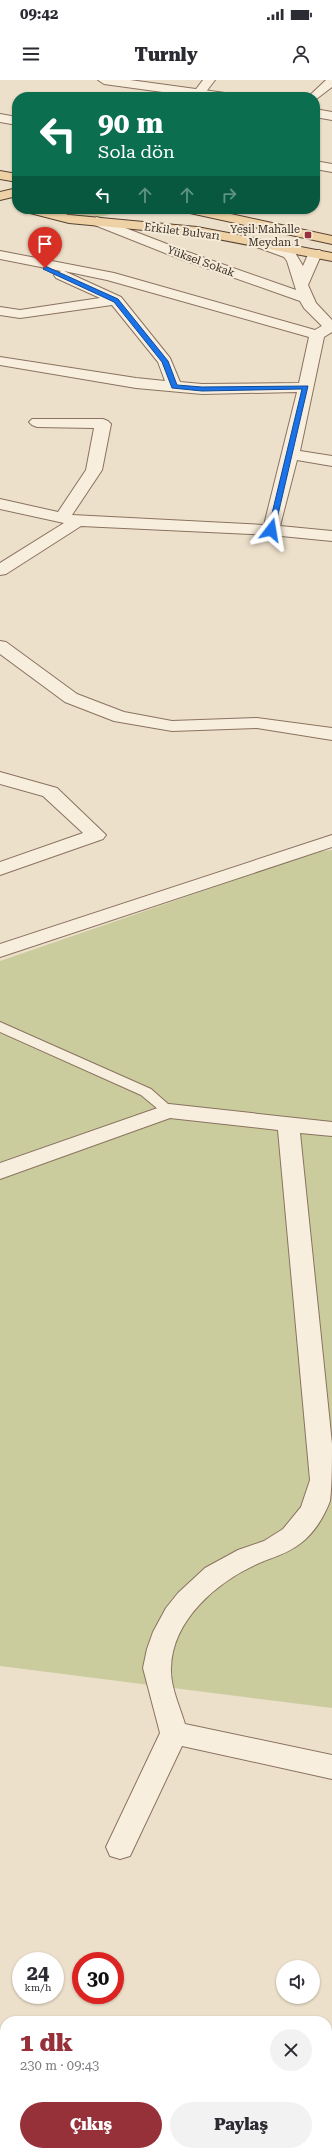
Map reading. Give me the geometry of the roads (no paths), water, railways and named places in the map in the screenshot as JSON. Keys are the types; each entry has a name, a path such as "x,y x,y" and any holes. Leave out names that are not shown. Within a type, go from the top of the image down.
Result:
{"main road":[{"path":"0,175 12,177"},
{"path":"0,196 12,193"},
{"path":"0,201 12,205"},
{"name":"Erkilet Bulvarı","path":"61,214 82,221 97,221 168,228 251,241 332,257"},
{"path":"97,221 126,214"},
{"name":"Erkilet Bulvarı","path":"213,214 332,240"}],"street":[{"path":"104,80 179,92"},
{"path":"200,92 209,80"},
{"path":"320,92 332,81"},
{"path":"0,118 12,119"},
{"path":"320,166 332,168"},
{"name":"Yüksel Sokak","path":"97,221 180,254 303,292"},
{"path":"251,241 289,254 294,260 303,292 326,330 306,387 291,454 271,530"},
{"path":"303,292 315,254"},
{"path":"0,255 109,276 326,330"},
{"path":"31,261 116,300 165,361 174,386"},
{"path":"0,311 20,314 116,300"},
{"path":"0,361 136,383 202,389 306,387"},
{"path":"0,570 70,519 94,470 103,424 36,422"},
{"path":"291,454 332,461"},
{"path":"0,504 70,519 271,530 332,536"},
{"path":"0,646 71,698 120,717 172,726 258,723 332,734"},
{"path":"0,778 50,792 96,835 0,869"},
{"path":"0,951 332,841"},
{"path":"0,1171 169,1111 332,1129"},
{"path":"120,1847 174,1733 157,1669 162,1644 172,1621 187,1600 204,1583 224,1568 247,1556 272,1548 300,1528 311,1515 317,1504 323,1480 288,1124"},
{"path":"174,1733 332,1767"}],"lane":[{"path":"0,1026 146,1092 169,1111"}],"place":[{"name":"Yeşil Mahalle Meydan 1","path":"308,235"}]}
